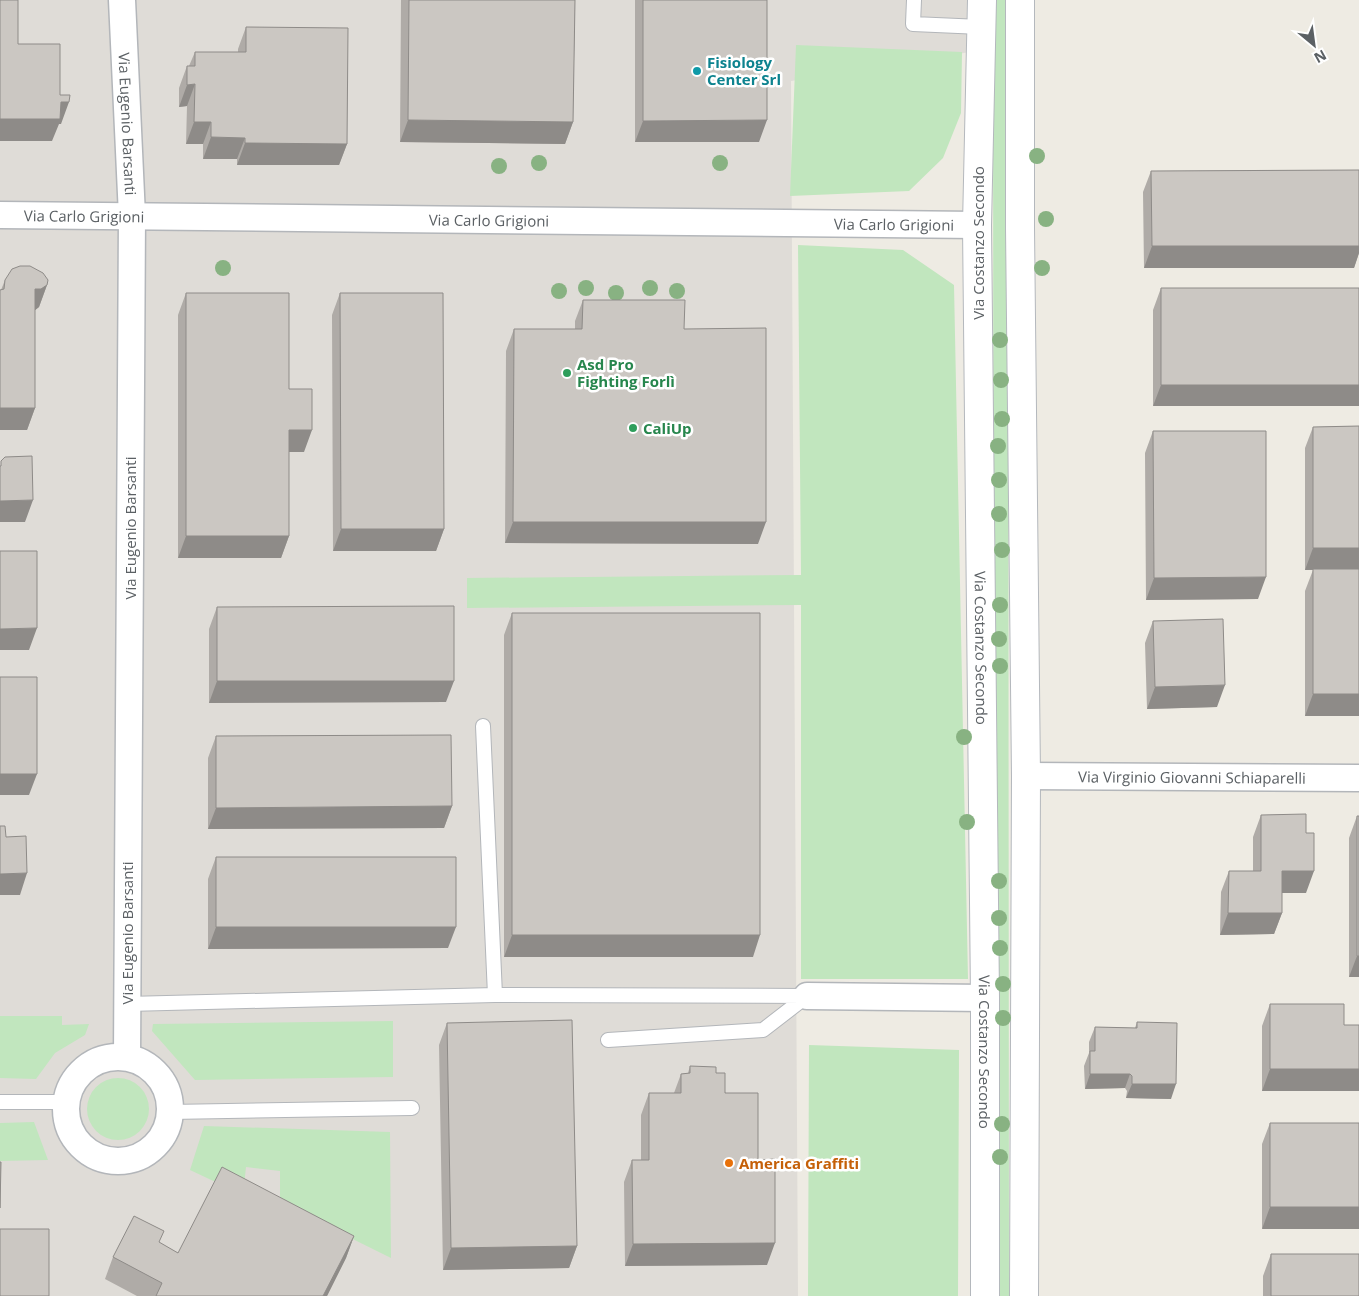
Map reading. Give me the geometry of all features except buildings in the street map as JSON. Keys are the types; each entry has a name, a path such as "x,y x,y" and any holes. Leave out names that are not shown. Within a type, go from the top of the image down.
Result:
{"street":[{"name":"Via Eugenio Barsanti","path":"122,0 132,216 127,1057"},
{"name":"Via Costanzo Secondo","path":"982,0 977,225 985,998 985,1296"},
{"path":"1020,0 1020,248 1026,776 1024,1296"},
{"name":"Via Carlo Grigioni","path":"0,215 977,225"},
{"name":"Via Virginio Giovanni Schiaparelli","path":"1026,776 1359,778"},
{"path":"807,996 985,998"},
{"path":"108,1057 127,1057 136,1059 152,1069 164,1083 170,1100 170,1112 166,1130 153,1148 138,1158 118,1162 100,1158 88,1152 75,1140 66,1121 65,1102 72,1082 84,1068 108,1057"}],"lane":[{"path":"914,0 913,24 981,27"},
{"path":"483,726 495,995"},
{"path":"127,1004 495,995 807,996"},
{"path":"608,1040 762,1030 807,996"},
{"path":"0,1102 65,1102"},
{"path":"170,1112 412,1108"}],"shaded area":[{"path":"0,0 1021,0 1020,44 791,81 798,1296 0,1296"}],"green space":[{"path":"993,0 1008,0 1009,1296 994,1296"},
{"path":"796,45 962,52 961,113 943,158 909,191 790,196"},
{"path":"798,245 903,250 954,285 968,979 801,979 801,605 467,608 467,578 801,575"},
{"path":"0,1016 62,1016 62,1025 89,1024 85,1035 55,1053 36,1079 0,1078"},
{"path":"393,1021 393,1077 195,1080 152,1031 153,1024"},
{"path":"809,1045 959,1050 958,1296 808,1296"},
{"path":"112,1078 124,1078 140,1087 147,1097 149,1109 147,1121 140,1131 124,1140 112,1140 101,1135 92,1126 87,1115 87,1103 92,1092 101,1083"},
{"path":"34,1122 48,1160 0,1161 0,1123"},
{"path":"204,1126 390,1132 391,1258 280,1203 280,1171 246,1167 243,1195 190,1170"}],"place":[{"name":"Fisiology Center Srl","path":"697,71"},
{"name":"Asd Pro Fighting Forlì","path":"567,373"},
{"name":"CaliUp","path":"633,428"},
{"name":"America Graffiti","path":"729,1163"}]}
